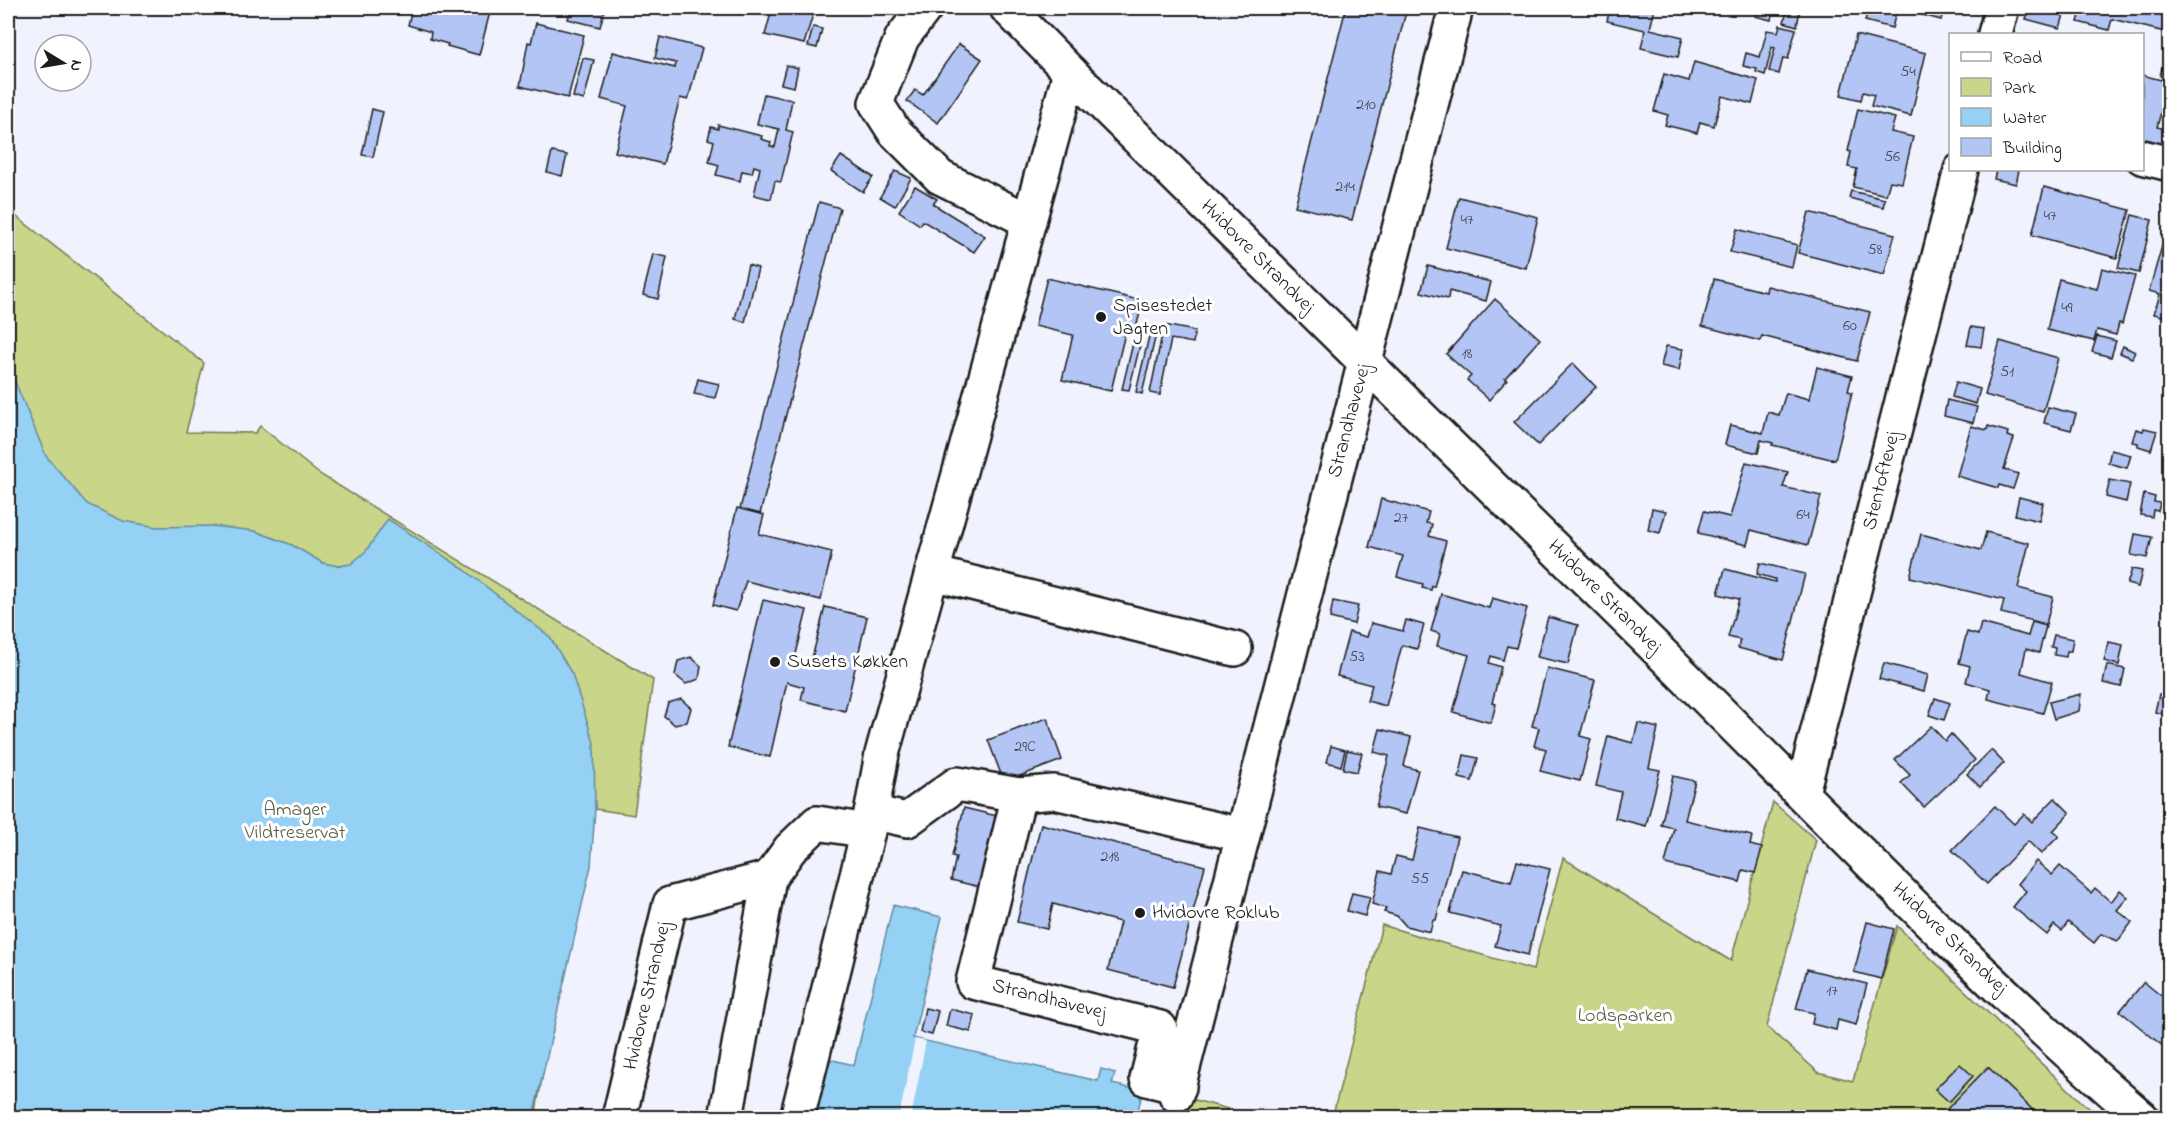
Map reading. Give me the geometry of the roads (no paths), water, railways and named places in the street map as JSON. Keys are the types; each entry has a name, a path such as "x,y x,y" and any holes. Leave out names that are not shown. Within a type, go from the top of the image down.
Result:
{"street":[{"path":"925,8 902,38 876,104 894,131 940,177 1029,221"},
{"name":"Hvidovre Strandvej","path":"1007,8 1365,363 1556,548 1945,936 2081,1065 2142,1118"},
{"name":"Strandhavevej","path":"1019,795 973,982 1160,1028 1148,1079 1177,1091 1456,8"},
{"path":"1995,33 2002,8"},
{"path":"797,1118 870,821 882,754 1070,72"},
{"path":"2144,158 2169,165"},
{"name":"Stentoftevej","path":"1802,793 1961,171"},
{"path":"932,573 1234,649"},
{"path":"726,1118 769,878 790,849 817,823 907,820 957,784 1019,795 1054,792 1243,835"},
{"name":"Hvidovre Strandvej","path":"619,1118 670,904 769,878"}],"water":[{"name":"Amager Vildtreservat","path":"8,365 46,456 87,504 123,521 157,527 212,526 255,531 292,545 323,563 338,566 351,564 366,551 388,519 465,570 550,637 572,674 594,743 595,809 591,866 533,1117 8,1117"},
{"path":"893,905 942,917 913,1038 1098,1081 1101,1069 1115,1073 1112,1084 1143,1091 1136,1117 806,1118 820,1057 854,1065"}],"place":[{"name":"Spisestedet Jagten","path":"1101,317"},
{"name":"Susets Køkken","path":"775,662"},
{"name":"Hvidovre Roklub","path":"1140,913"}],"park label":[{"name":"Lodsparken","path":"1625,1016"}]}
